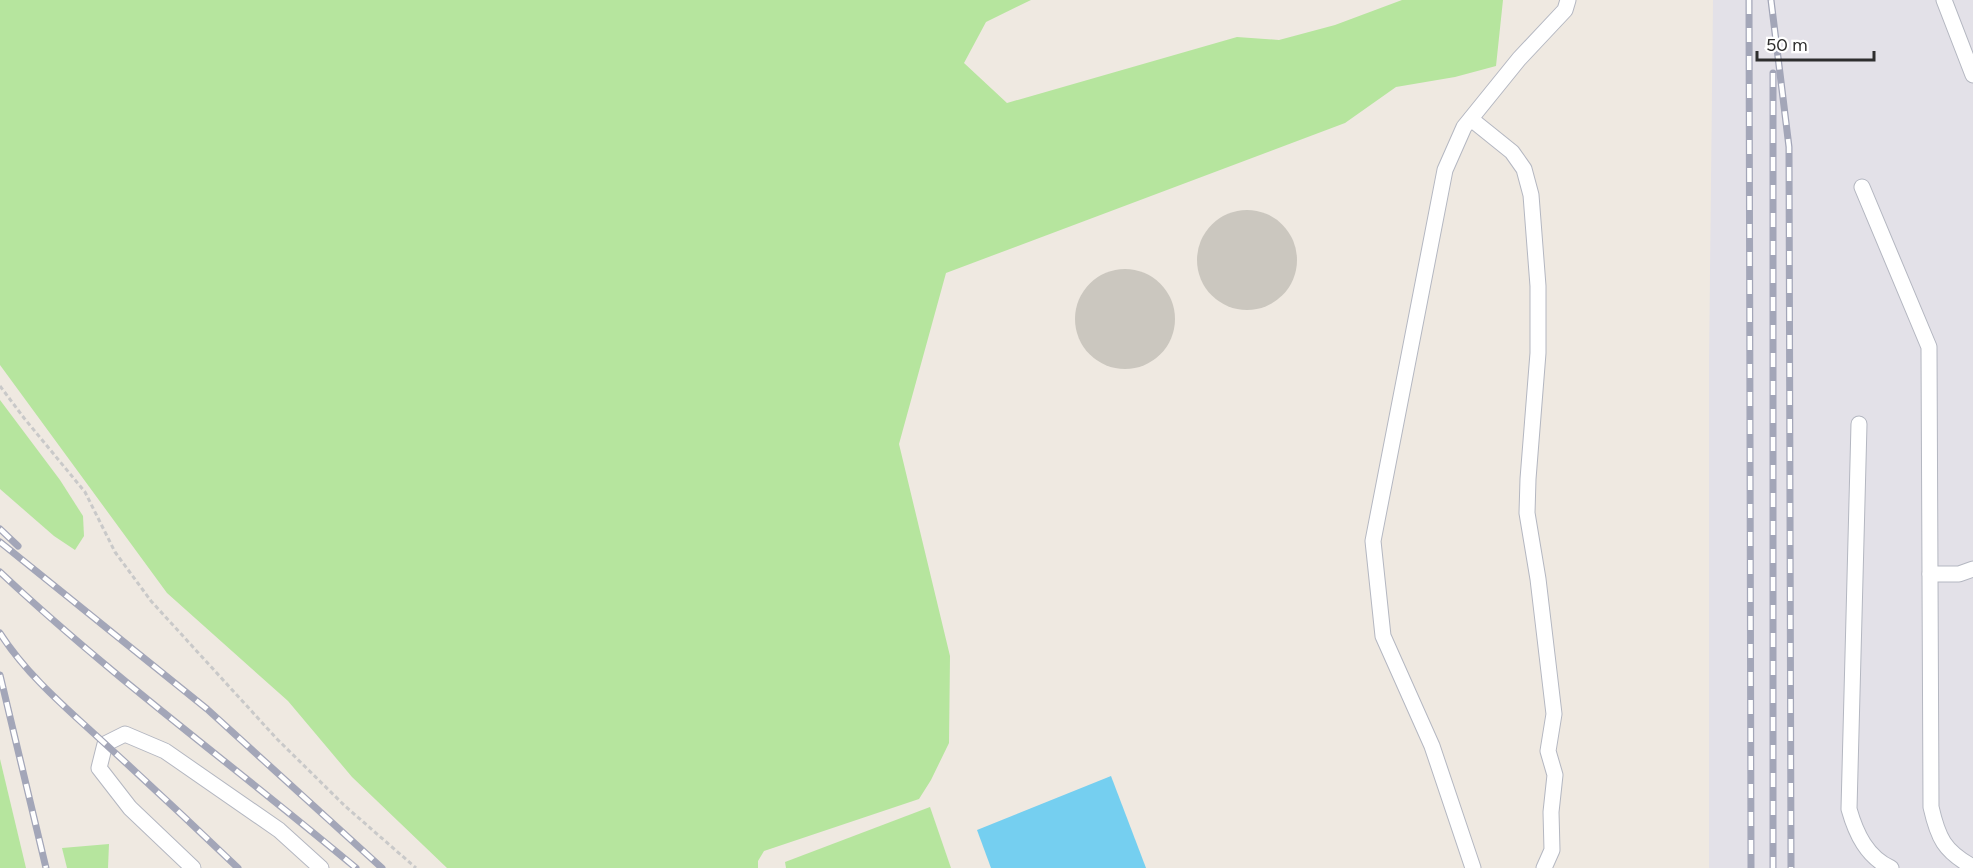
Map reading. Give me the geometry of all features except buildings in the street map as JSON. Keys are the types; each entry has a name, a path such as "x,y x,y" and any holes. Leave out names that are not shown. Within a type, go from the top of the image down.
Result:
{"street":[{"path":"1473,868 1432,746 1383,636 1373,541 1445,170 1464,127 1519,59 1565,10 1568,0"},
{"path":"1944,0 1973,75"},
{"path":"1471,119 1512,152 1524,169 1531,195 1539,286 1538,353 1527,513 1538,579 1554,714 1548,751 1555,775 1551,812 1552,850 1544,868"},
{"path":"1862,187 1929,347 1931,807 1936,830 1946,847 1959,859 1973,867"},
{"path":"1859,424 1849,809 1856,831 1866,848 1880,863 1891,868"},
{"path":"1930,574 1959,573 1973,569"},
{"path":"193,868 130,808 99,768 105,744 125,734 165,751 279,830 321,868"}],"path":[{"path":"0,386 85,492 116,552 151,600 277,739 345,806 416,868"}],"shaded area":[{"path":"1713,0 1973,0 1973,868 1709,868 1709,364"}],"green space":[{"path":"0,0 1031,0 986,22 964,63 1007,103 1237,37 1279,40 1335,25 1402,0 1503,0 1496,66 1455,77 1396,87 1345,123 946,273 899,444 950,656 949,743 919,799 764,851 758,861 758,868 447,868 352,777 288,701 167,593 0,365"},
{"path":"0,400 60,480 83,516 84,536 75,550 54,536 0,489"},
{"path":"0,759 26,868 0,868"},
{"path":"930,807 951,868 786,868 785,862"},
{"path":"109,844 108,868 67,868 62,848"}],"water":[{"path":"1111,776 1146,868 991,868 977,830"}],"railway":[{"path":"1749,0 1751,868"},
{"path":"1771,0 1789,147 1791,868"},
{"path":"1773,73 1773,868"},
{"path":"0,529 18,546"},
{"path":"0,542 207,709 382,868"},
{"path":"0,572 131,686 356,868"},
{"path":"0,633 10,648 47,690 238,868"},
{"path":"0,675 46,868"}]}
